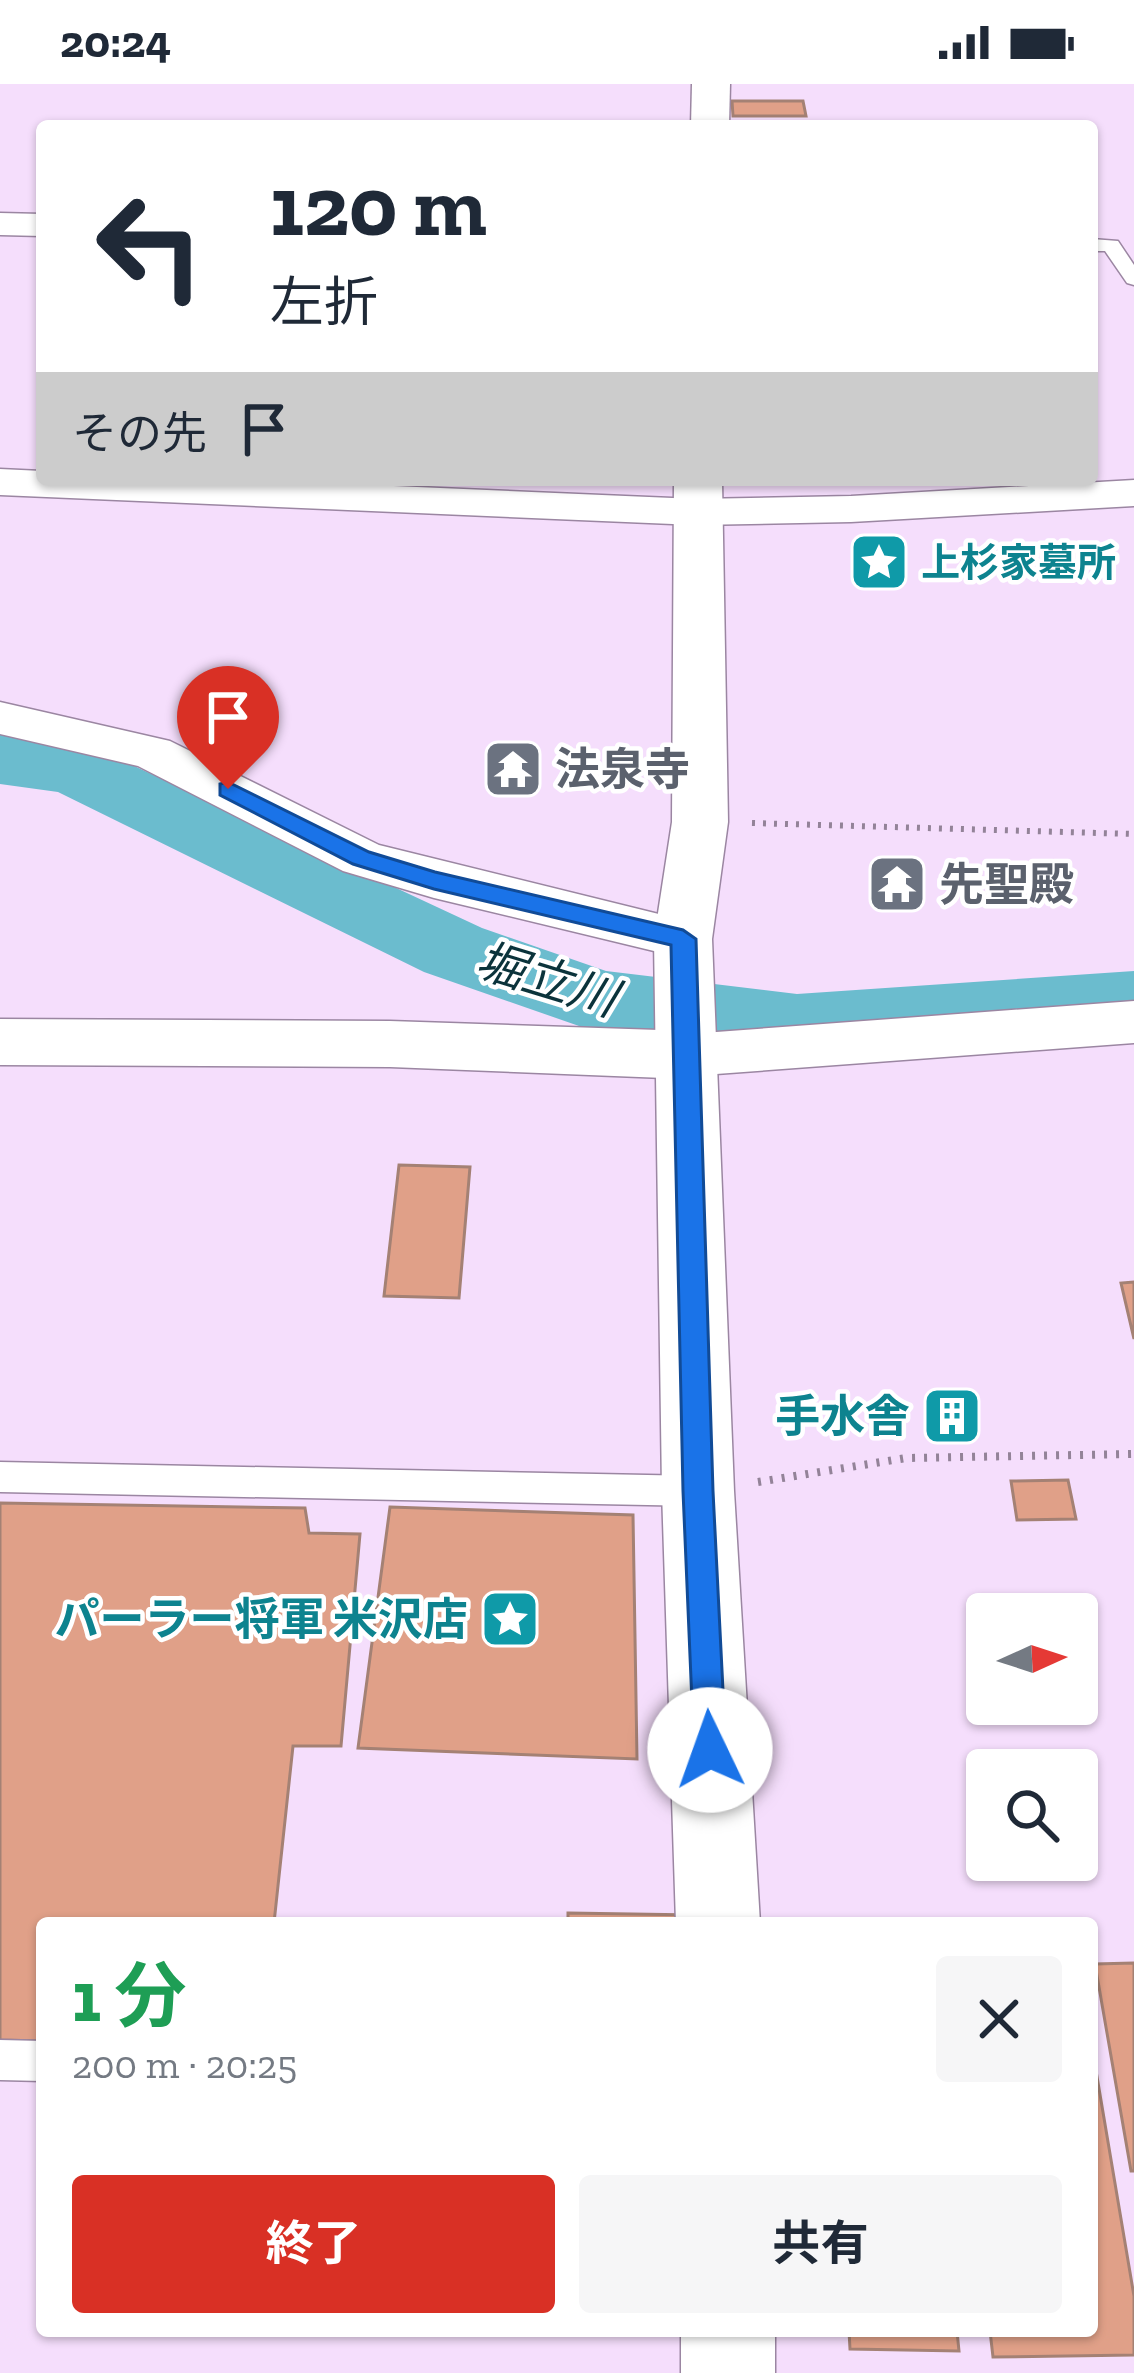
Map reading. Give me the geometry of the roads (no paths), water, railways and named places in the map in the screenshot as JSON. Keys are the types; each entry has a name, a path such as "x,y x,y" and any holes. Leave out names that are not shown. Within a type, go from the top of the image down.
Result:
{"main road":[{"path":"710,120 711,84"},
{"path":"697,496 700,822 683,939 698,1491 718,1917"},
{"path":"0,1042 687,1048"},
{"path":"728,2337 728,2373"}],"street":[{"path":"0,224 36,225"},
{"path":"0,482 36,483"},
{"path":"199,486 697,496 851,509 1134,493"},
{"path":"0,718 153,753 361,858 683,939"},
{"path":"687,1048 1134,1022"}],"lane":[{"path":"1098,245 1111,245 1134,279"},
{"path":"0,1477 698,1491"},
{"path":"0,2060 36,2061"}],"waterway":[{"name":"堀立川","path":"0,758 75,769 453,950 602,1002 797,1026 1134,1003"}],"place":[{"name":"上杉家墓所","path":"879,562"},
{"name":"法泉寺","path":"513,769"},
{"name":"先聖殿","path":"897,884"},
{"name":"手水舎","path":"952,1416"},
{"name":"パーラー将軍 米沢店","path":"510,1619"}]}
